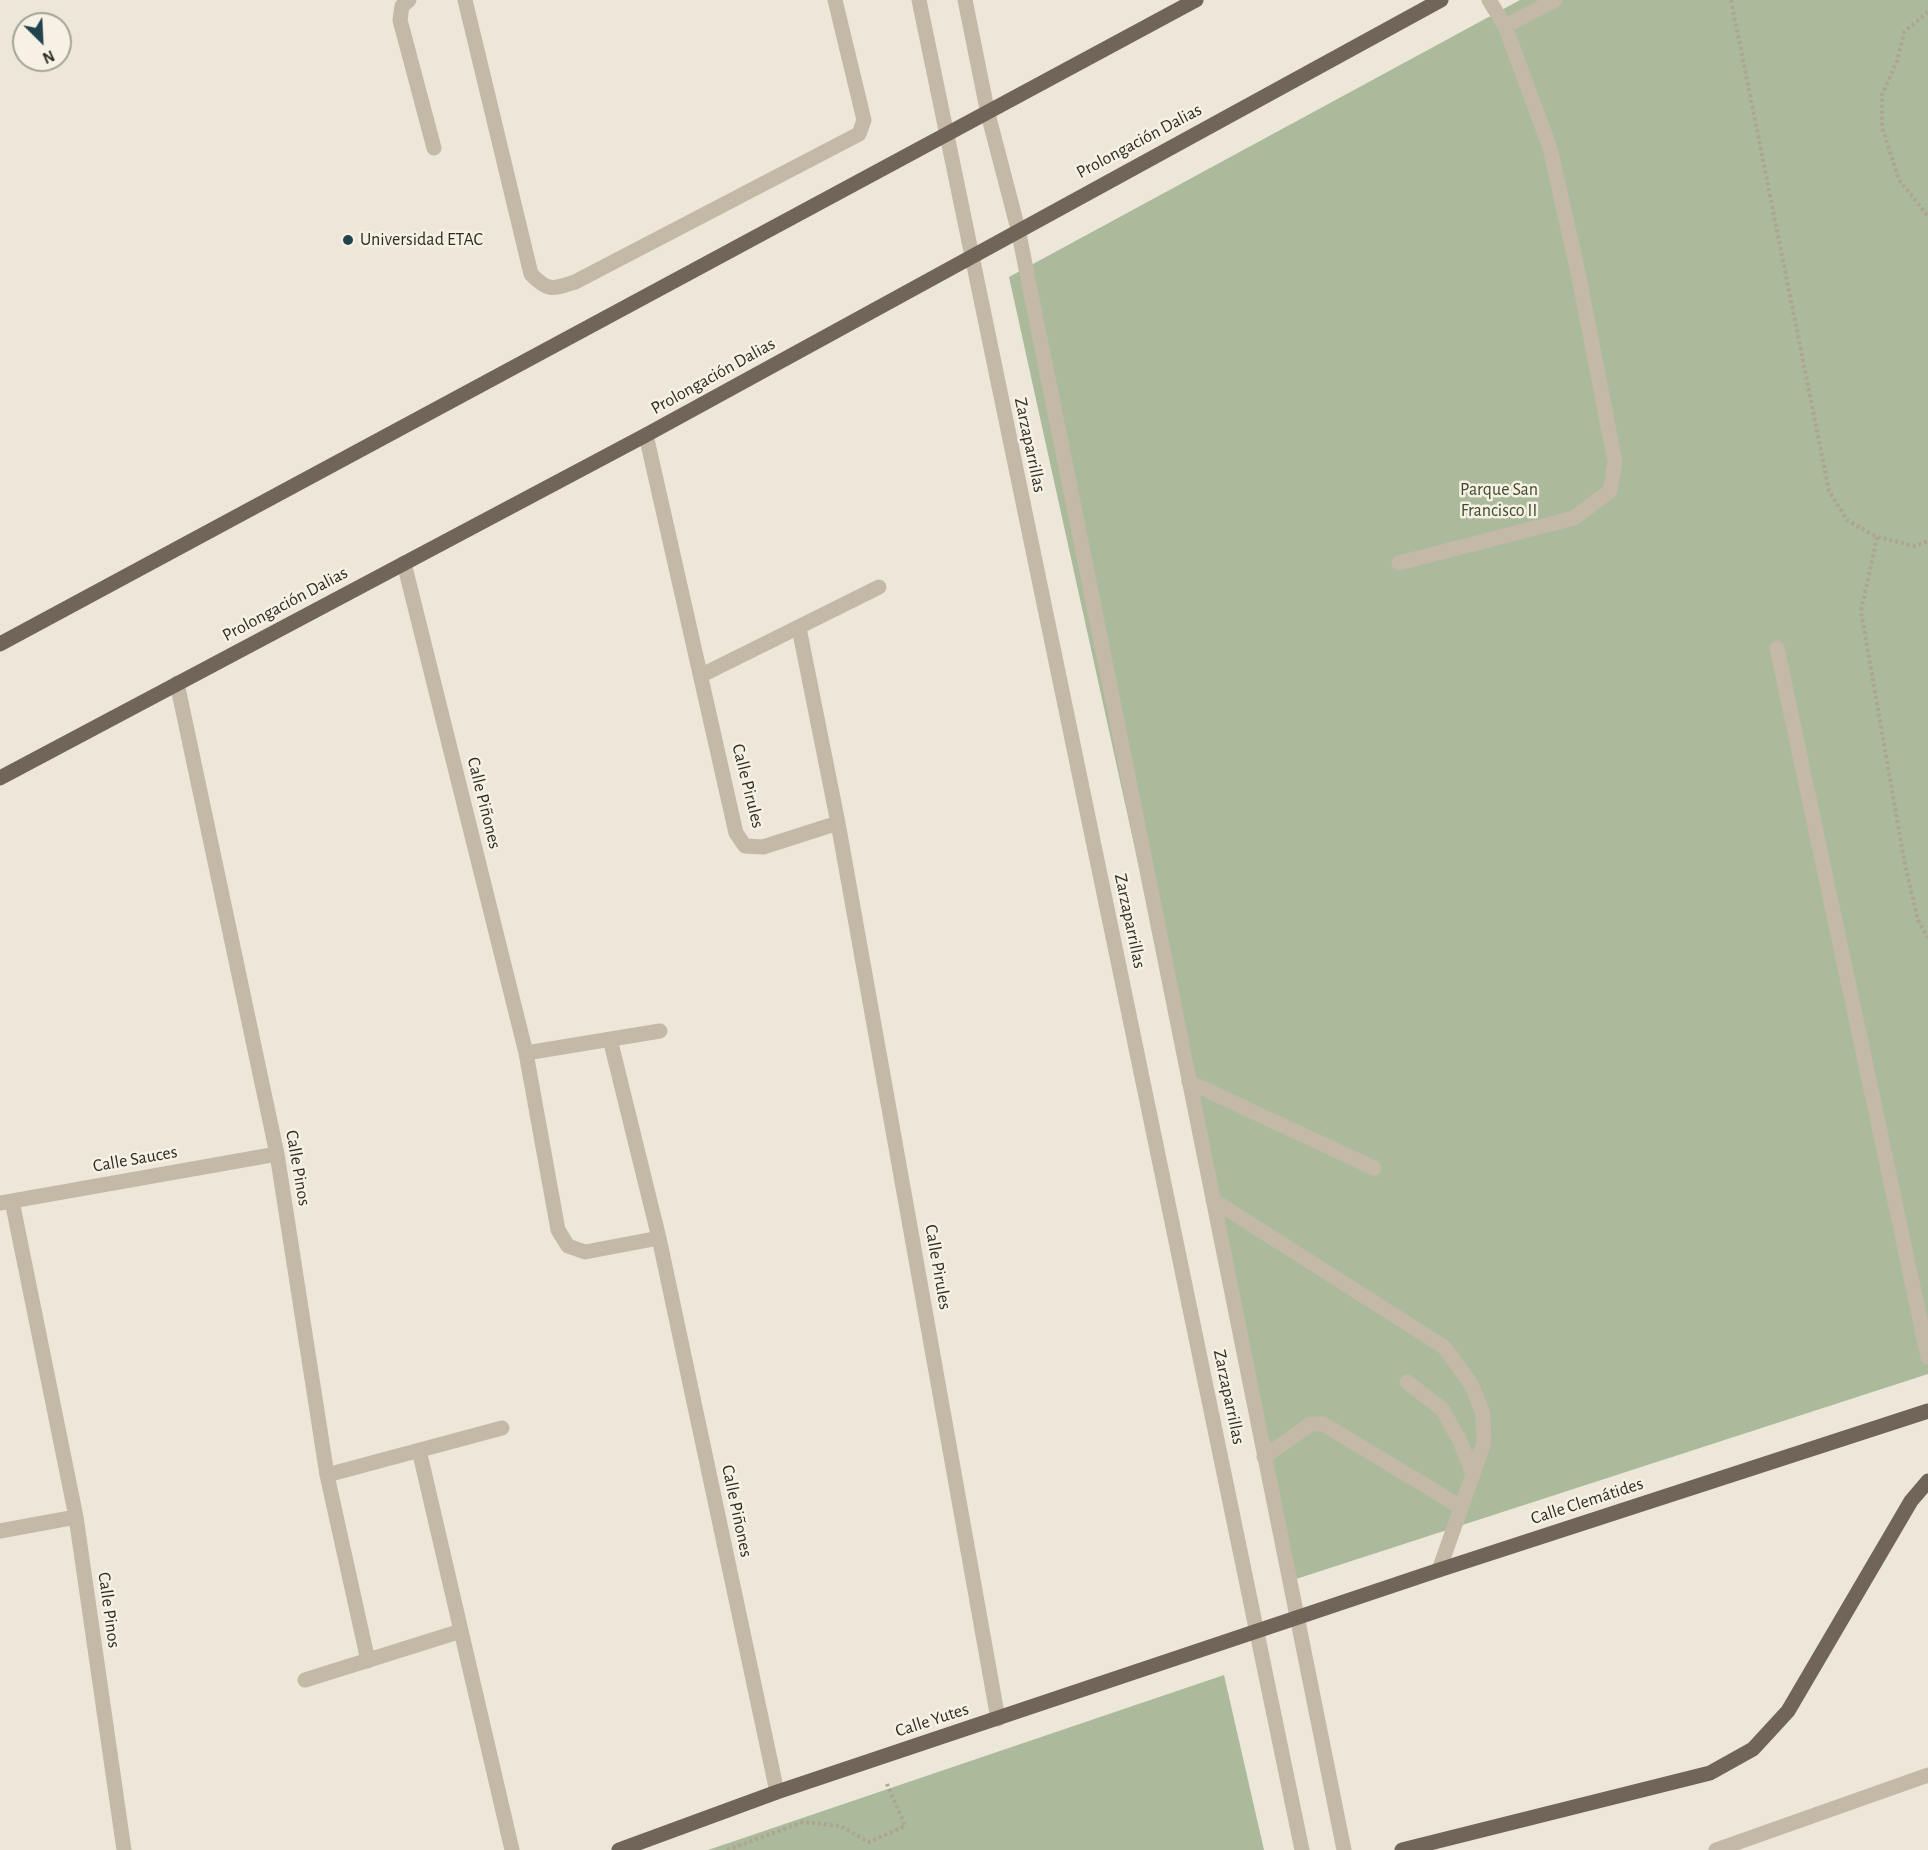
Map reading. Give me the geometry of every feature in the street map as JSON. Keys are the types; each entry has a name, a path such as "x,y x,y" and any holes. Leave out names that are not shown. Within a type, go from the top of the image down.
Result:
{"main road":[{"path":"0,645 1196,0"},
{"name":"Prolongación Dalias","path":"0,778 646,435 1018,229 1441,0"},
{"name":"Calle Clemátides","path":"1259,1632 1439,1570 1928,1412"},
{"path":"1402,1850 1710,1773 1754,1749 1788,1711 1911,1501 1928,1481"},
{"name":"Calle Yutes","path":"619,1850 777,1792 1259,1632"}],"street":[{"path":"410,0 402,6 400,20 434,148"},
{"path":"465,0 531,274 542,286 554,289 575,282 859,134 864,120 835,0"},
{"name":"Zarzaparrillas","path":"919,0 970,256 1259,1632 1302,1850"},
{"name":"Zarzaparrillas","path":"965,0 988,114 1018,229 1344,1850"},
{"path":"1399,563 1574,518 1610,491 1615,462 1579,277 1550,148 1504,26 1489,0"},
{"path":"1504,26 1555,0"},
{"name":"Calle Pirules","path":"646,435 736,833 745,846 763,847 838,823"},
{"name":"Calle Piñones","path":"404,563 526,1053 558,1230 568,1246 585,1252 659,1238"},
{"path":"702,675 879,587"},
{"name":"Calle Pirules","path":"799,628 838,823 998,1719"},
{"path":"1778,648 1928,1357"},
{"name":"Calle Pinos","path":"177,683 277,1154 327,1475 368,1660"},
{"path":"526,1053 660,1031"},
{"name":"Calle Piñones","path":"610,1039 659,1238 777,1792"},
{"path":"1189,1082 1374,1168"},
{"name":"Calle Sauces","path":"6,1202 277,1154"},
{"path":"1213,1200 1444,1347 1471,1384 1483,1414 1484,1443 1439,1570"},
{"name":"Calle Pinos","path":"6,1202 76,1517 124,1850"},
{"path":"1407,1382 1442,1409 1459,1439 1473,1474"},
{"path":"1264,1457 1311,1424 1323,1424 1461,1508"},
{"path":"327,1475 502,1428"},
{"path":"419,1450 512,1850"},
{"path":"0,1531 76,1517"},
{"path":"306,1680 461,1631"},
{"path":"1716,1850 1928,1775"}],"path":[{"path":"1731,0 1829,491 1847,520 1877,537 1915,546 1928,541"},
{"path":"1928,12 1904,32 1898,61 1882,95 1882,127 1899,180 1928,216"},
{"path":"1877,537 1861,612 1905,865 1918,920 1928,938"},
{"path":"727,1850 803,1822 840,1826 868,1842 905,1826 876,1759"}],"green space":[{"name":"Parque San Francisco II","path":"1520,0 1928,0 1928,1374 1296,1579 1009,277"},
{"path":"1224,1675 1264,1850 708,1850"}],"place":[{"name":"Universidad ETAC","path":"348,240"}]}
